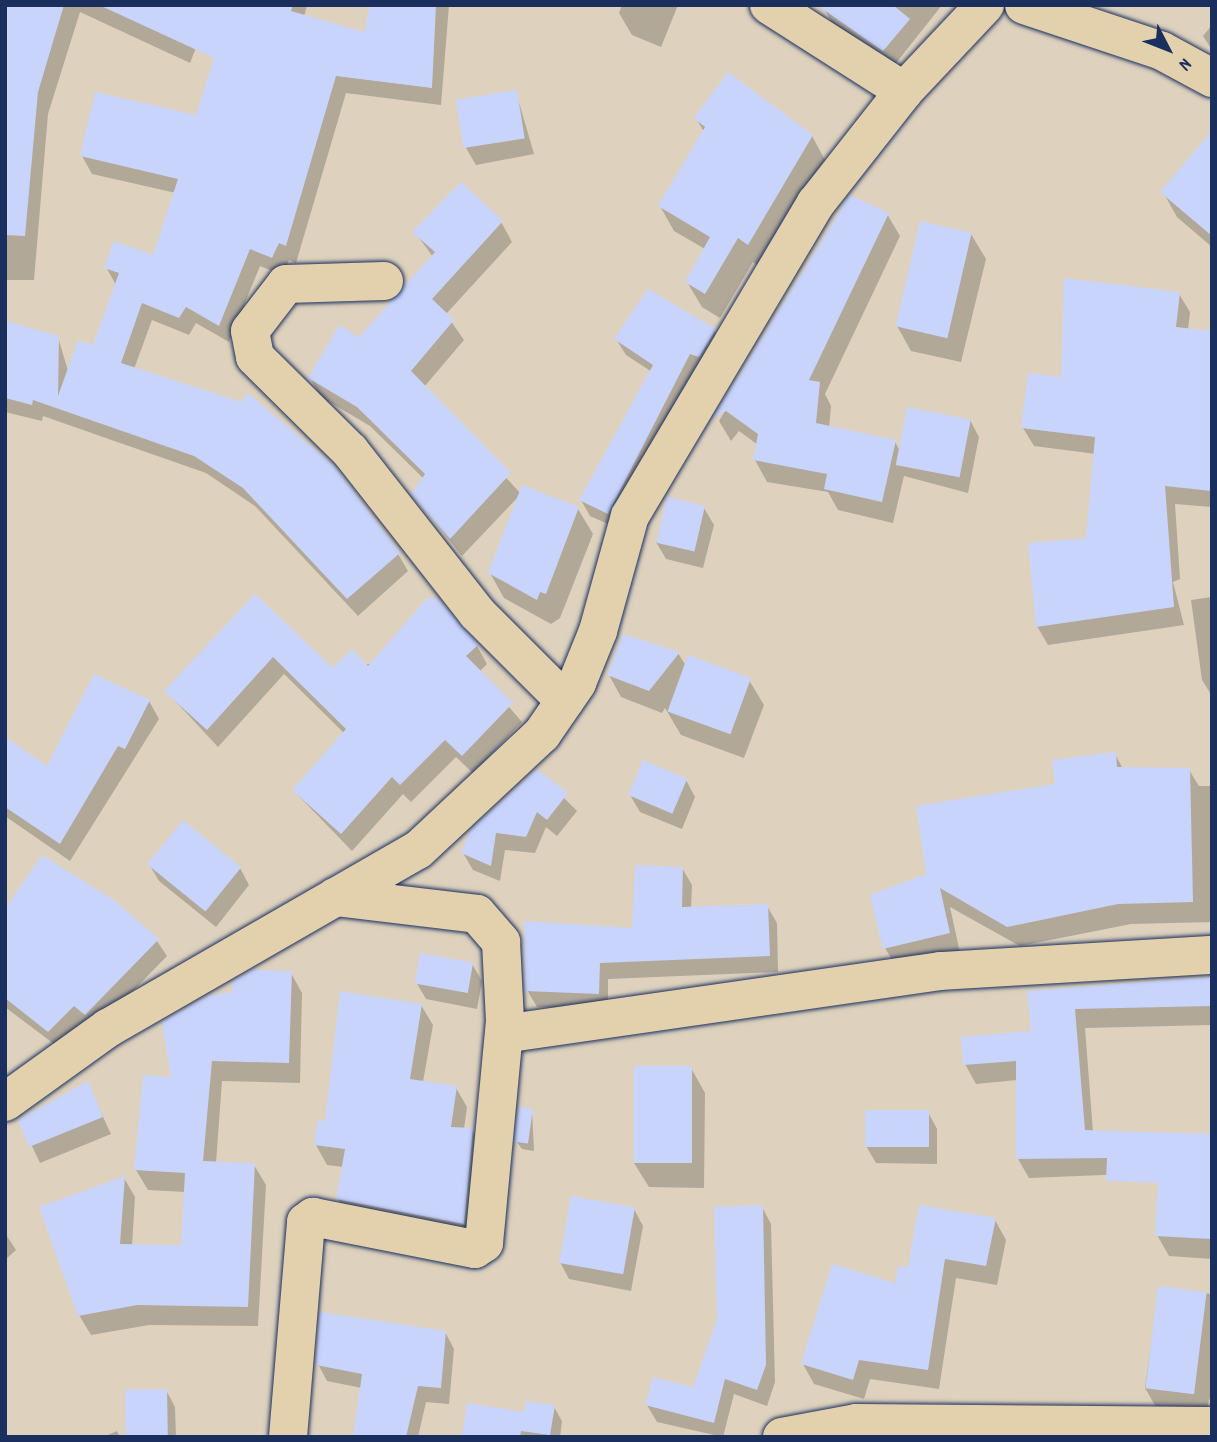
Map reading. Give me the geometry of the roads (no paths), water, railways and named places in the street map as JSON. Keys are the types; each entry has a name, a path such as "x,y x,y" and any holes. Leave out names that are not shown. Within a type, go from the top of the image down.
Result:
{"street":[{"path":"769,5 904,91"},
{"path":"5,1102 108,1028 335,897 457,820 542,734 565,701 598,631 630,516 816,203 904,91 985,5"},
{"path":"1024,5 1162,51 1212,78"},
{"path":"384,281 286,284 250,331 255,356 350,451 477,613 565,701"},
{"path":"288,1437 306,1222 313,1216 475,1249 484,1243 505,1021 501,942 477,914 335,897"},
{"path":"505,1021 517,1032 535,1033 941,971 1212,955"},
{"path":"782,1437 856,1423 1212,1426"}]}
